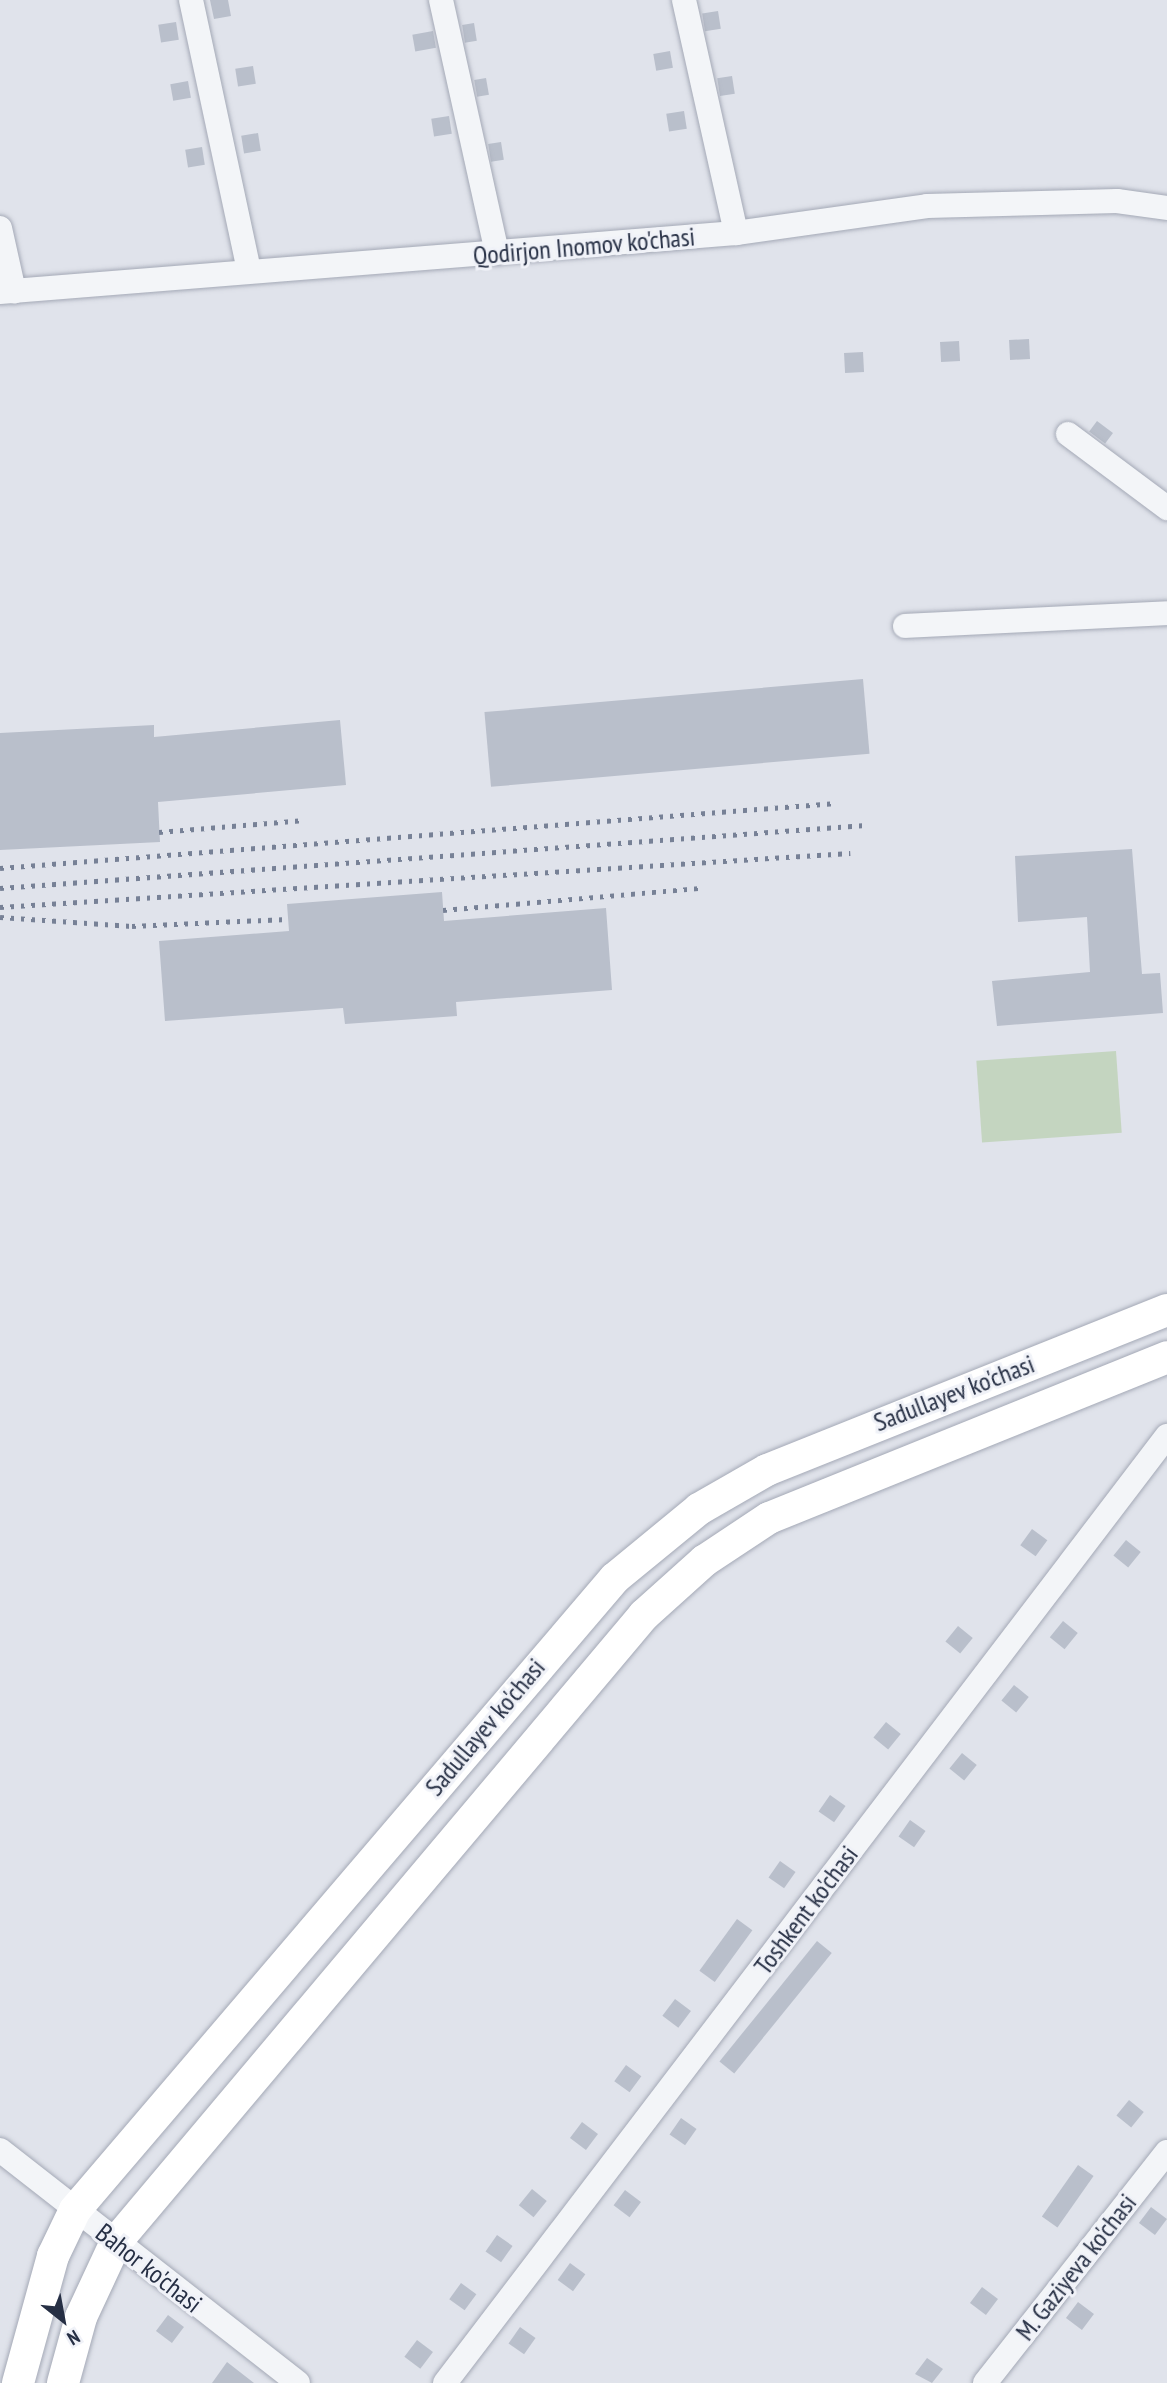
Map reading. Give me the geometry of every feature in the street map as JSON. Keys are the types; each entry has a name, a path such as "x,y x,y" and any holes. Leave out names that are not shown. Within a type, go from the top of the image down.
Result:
{"main road":[{"name":"Sadullayev ko'chasi","path":"18,2383 53,2256 75,2210 555,1644 655,1542 699,1509 766,1470 1167,1310"},
{"path":"63,2383 80,2317 116,2242 644,1615 704,1561 769,1518 841,1486 1167,1357"}],"street":[{"path":"191,0 249,271"},
{"path":"441,0 497,253"},
{"path":"684,0 736,233"},
{"name":"Qodirjon Inomov ko'chasi","path":"7,291 736,233 927,206 1116,201 1167,208"},
{"path":"0,228 7,291"},
{"path":"1068,434 1167,508"},
{"path":"905,626 1167,612"},
{"name":"Toshkent ko'chasi","path":"445,2383 1167,1436"},
{"name":"Bahor ko'chasi","path":"0,2150 298,2383"},
{"name":"M. Gaziyeva ko'chasi","path":"985,2383 1167,2152"}],"green space":[{"path":"1116,1051 1122,1133 982,1143 976,1061"}],"building":[{"path":"210,0 228,0 231,16 214,19"},
{"path":"718,11 721,29 705,31 702,14"},
{"path":"176,22 179,40 161,43 158,25"},
{"path":"474,23 477,41 465,43 462,25"},
{"path":"433,31 436,48 415,51 412,35"},
{"path":"670,51 673,68 656,71 653,54"},
{"path":"253,66 256,84 238,87 235,69"},
{"path":"732,76 735,94 720,96 717,78"},
{"path":"486,78 489,95 477,97 474,80"},
{"path":"188,81 191,98 173,101 170,84"},
{"path":"684,111 687,129 669,132 666,114"},
{"path":"449,116 452,134 434,137 431,119"},
{"path":"258,133 261,151 244,153 241,136"},
{"path":"501,142 504,160 491,162 488,144"},
{"path":"202,147 205,165 188,167 185,150"},
{"path":"1029,339 1030,359 1010,360 1009,340"},
{"path":"959,341 960,361 941,362 940,342"},
{"path":"863,352 864,372 845,373 844,353"},
{"path":"1097,421 1113,433 1105,443 1089,431"},
{"path":"863,679 870,754 491,787 484,712"},
{"path":"340,720 346,785 158,802 160,842 0,850 0,733 154,725 154,737"},
{"path":"1132,849 1142,974 1160,973 1163,1013 997,1026 992,981 1090,972 1087,917 1018,922 1015,856"},
{"path":"442,892 444,921 606,908 612,990 456,1002 457,1016 345,1024 343,1008 165,1021 159,941 289,931 287,904"},
{"path":"1032,1529 1047,1540 1036,1556 1020,1545"},
{"path":"1126,1540 1141,1552 1128,1568 1113,1556"},
{"path":"1063,1621 1078,1633 1065,1649 1050,1637"},
{"path":"958,1626 973,1638 960,1654 945,1642"},
{"path":"1014,1685 1029,1697 1016,1713 1001,1701"},
{"path":"886,1722 901,1734 888,1750 873,1738"},
{"path":"962,1753 977,1765 964,1781 949,1769"},
{"path":"830,1795 846,1806 834,1822 819,1811"},
{"path":"910,1820 926,1831 914,1847 899,1836"},
{"path":"780,1861 796,1872 784,1888 769,1877"},
{"path":"737,1919 752,1930 715,1982 699,1971"},
{"path":"817,1941 832,1953 734,2073 719,2061"},
{"path":"675,1999 691,2011 678,2028 662,2016"},
{"path":"626,2065 641,2076 630,2092 614,2081"},
{"path":"1129,2100 1144,2112 1131,2128 1116,2116"},
{"path":"681,2118 697,2129 685,2145 670,2134"},
{"path":"582,2122 598,2134 586,2150 570,2138"},
{"path":"1078,2165 1094,2176 1057,2228 1042,2217"},
{"path":"532,2189 547,2201 534,2217 519,2205"},
{"path":"625,2190 641,2202 630,2217 614,2205"},
{"path":"1151,2207 1167,2219 1155,2235 1139,2223"},
{"path":"497,2235 513,2246 501,2262 486,2251"},
{"path":"570,2263 585,2274 573,2291 558,2280"},
{"path":"461,2283 476,2294 465,2310 449,2299"},
{"path":"982,2287 998,2299 986,2315 970,2303"},
{"path":"1078,2302 1094,2314 1082,2330 1066,2318"},
{"path":"168,2315 184,2327 172,2343 156,2331"},
{"path":"520,2327 536,2338 524,2354 509,2343"},
{"path":"417,2340 433,2352 420,2369 404,2357"},
{"path":"927,2358 943,2369 932,2383 915,2374"},
{"path":"227,2362 254,2383 212,2383"}],"railway":[{"path":"0,868 836,803"},
{"path":"159,832 305,820"},
{"path":"0,888 866,825"},
{"path":"0,907 850,853"},
{"path":"443,910 701,888"},
{"path":"0,917 132,926 288,919"}]}
